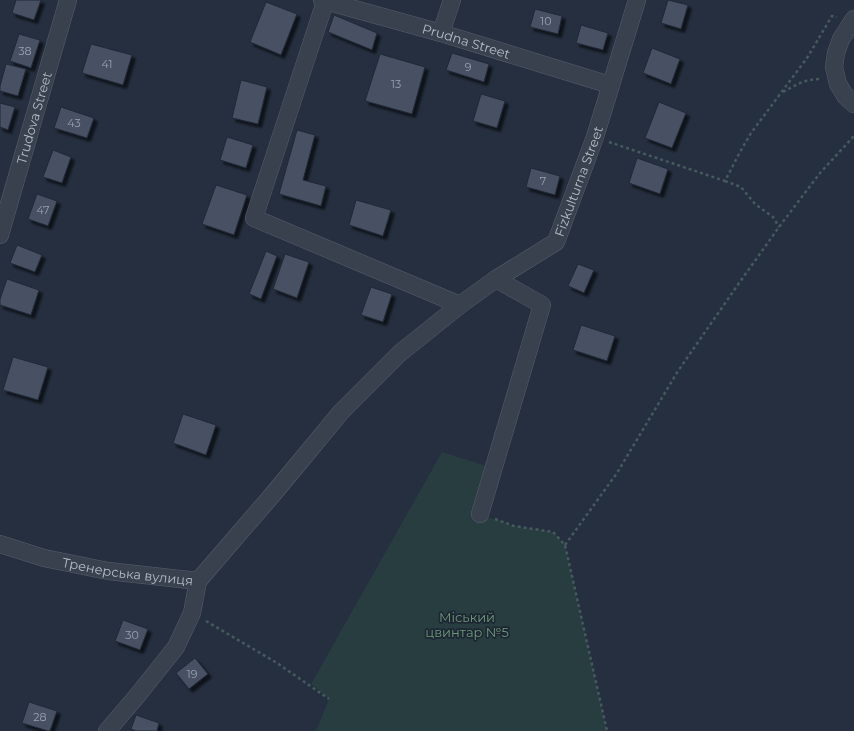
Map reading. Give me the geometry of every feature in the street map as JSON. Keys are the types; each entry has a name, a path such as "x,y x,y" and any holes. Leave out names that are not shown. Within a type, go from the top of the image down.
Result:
{"street":[{"name":"Trudova Street","path":"0,235 68,0"},
{"path":"442,33 452,0"},
{"name":"Fizkulturna Street","path":"198,581 341,412 400,353 460,305 496,279 556,242 594,137 637,0"},
{"path":"324,1 254,218 460,305"},
{"name":"Prudna Street","path":"324,1 442,33 610,85"},
{"path":"854,20 841,39 836,54 834,67 838,84 846,97 854,104"},
{"path":"480,514 542,305 496,279"},
{"name":"Тренерська вулиця","path":"0,544 44,558 108,571 198,581 192,613 176,647 137,696 106,731"}],"path":[{"path":"725,181 751,133 807,58 832,16 854,20"},
{"path":"780,94 803,81 837,78"},
{"path":"565,545 617,473 678,371 779,227 820,173 854,136"},
{"path":"594,137 741,187 756,204 773,218 779,227"},
{"path":"480,514 514,526 553,532 565,545 606,731"},
{"path":"192,613 277,663 329,698"}],"green space":[{"name":"Міський цвинтар №5","path":"442,452 493,468 480,514 514,526 553,532 565,545 607,731 316,731 329,699 311,684"}],"building":[{"path":"16,0 41,0 34,20 12,13"},
{"path":"668,0 688,5 681,29 661,23"},
{"path":"266,2 297,14 281,55 250,42"},
{"path":"535,9 562,16 558,34 530,27"},
{"path":"334,15 377,33 372,50 328,32"},
{"path":"581,25 608,33 603,50 576,43"},
{"path":"19,34 40,40 31,68 10,61"},
{"path":"91,44 132,55 123,85 82,73"},
{"path":"652,48 680,59 671,84 643,73"},
{"path":"452,53 489,64 484,82 446,70"},
{"path":"380,54 425,67 412,114 365,101"},
{"path":"6,64 26,69 18,96 0,91"},
{"path":"241,80 267,87 258,124 232,118"},
{"path":"481,94 505,101 497,128 473,121"},
{"path":"659,102 686,113 672,148 645,138"},
{"path":"0,103 15,107 8,130 0,127"},
{"path":"61,107 94,118 87,138 54,128"},
{"path":"297,130 315,135 303,180 326,186 321,206 279,194"},
{"path":"227,137 253,145 246,168 220,160"},
{"path":"53,150 71,157 62,183 43,177"},
{"path":"637,158 668,169 660,194 629,183"},
{"path":"531,168 560,176 555,195 526,187"},
{"path":"216,185 247,195 234,235 202,224"},
{"path":"37,194 57,201 48,226 28,219"},
{"path":"356,200 391,210 383,236 349,225"},
{"path":"17,245 42,255 35,272 10,263"},
{"path":"266,251 277,256 261,299 249,294"},
{"path":"285,254 309,262 297,298 273,289"},
{"path":"578,264 594,270 584,293 568,286"},
{"path":"7,279 39,290 31,315 0,305 0,299"},
{"path":"371,287 392,294 383,322 361,315"},
{"path":"581,325 615,336 607,361 573,350"},
{"path":"13,357 48,367 38,400 3,390"},
{"path":"183,414 216,425 206,455 173,443"},
{"path":"123,620 148,629 140,650 115,641"},
{"path":"195,658 208,674 189,689 176,673"},
{"path":"29,702 57,711 50,731 22,723"},
{"path":"136,715 159,723 157,731 136,731 131,729"}]}
